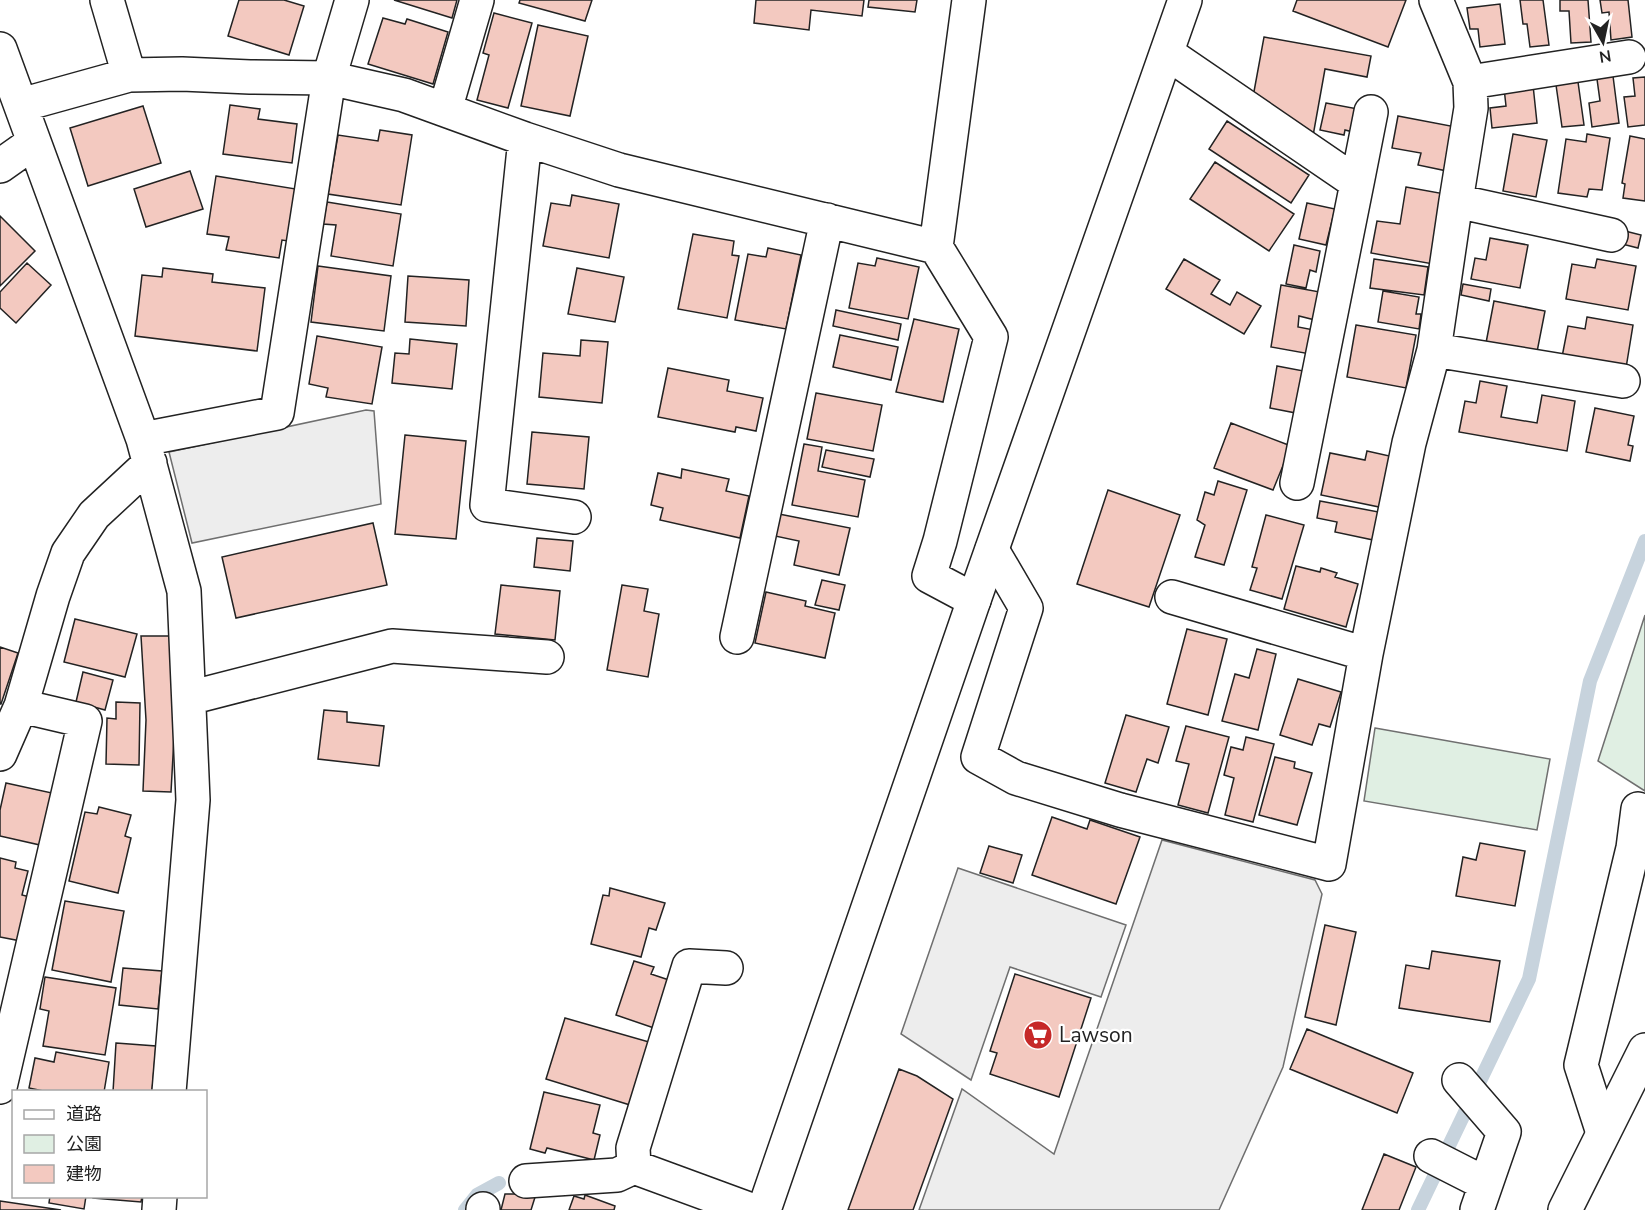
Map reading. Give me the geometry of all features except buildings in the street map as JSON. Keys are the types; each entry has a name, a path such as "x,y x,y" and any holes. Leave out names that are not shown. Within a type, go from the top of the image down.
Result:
{"street":[{"path":"107,0 129,75"},
{"path":"0,754 21,706 68,553 94,514 146,451 277,413 329,78 352,0"},
{"path":"445,110 477,0"},
{"path":"969,0 936,247 991,337 940,541 929,576 974,600"},
{"path":"764,1210 974,600 1185,0"},
{"path":"992,550 1026,608 978,757 1016,778 1120,810 1329,864 1366,654 1409,443 1434,350 1471,108 1470,82 1436,0"},
{"path":"0,49 146,451 184,591 193,800 169,1090"},
{"path":"1167,53 1357,183"},
{"path":"1470,82 1629,57"},
{"path":"21,105 129,75 329,78 404,95 525,140 619,170 936,247"},
{"path":"1297,483 1371,112"},
{"path":"525,140 487,505 574,517"},
{"path":"0,166 34,142"},
{"path":"1456,201 1611,236"},
{"path":"737,637 827,220"},
{"path":"1434,350 1623,381"},
{"path":"1172,597 1366,654"},
{"path":"189,698 392,646 547,657"},
{"path":"0,1087 85,722 21,706"},
{"path":"1604,1133 1581,1065 1633,848 1638,809"},
{"path":"634,1167 633,1148 689,966 726,968"},
{"path":"1565,1210 1645,1050"},
{"path":"1431,1155 1481,1197 1504,1132 1459,1080"},
{"path":"526,1181 617,1174 634,1167 751,1210"}],"green space":[{"path":"1645,615 1645,791 1598,761"},
{"path":"1375,728 1550,759 1537,830 1364,801"}],"shaded area":[{"path":"366,410 374,411 381,504 192,543 169,452"},
{"path":"1162,840 1315,880 1322,894 1283,1067 1219,1210 919,1210 962,1089 1054,1154"},
{"path":"958,868 1126,925 1101,997 1010,967 971,1080 901,1034"}],"waterway":[{"path":"1418,1210 1529,979 1590,681 1645,541"},
{"path":"465,1210 477,1195 499,1183"}],"place":[{"name":"Lawson","path":"1038,1035"}]}
